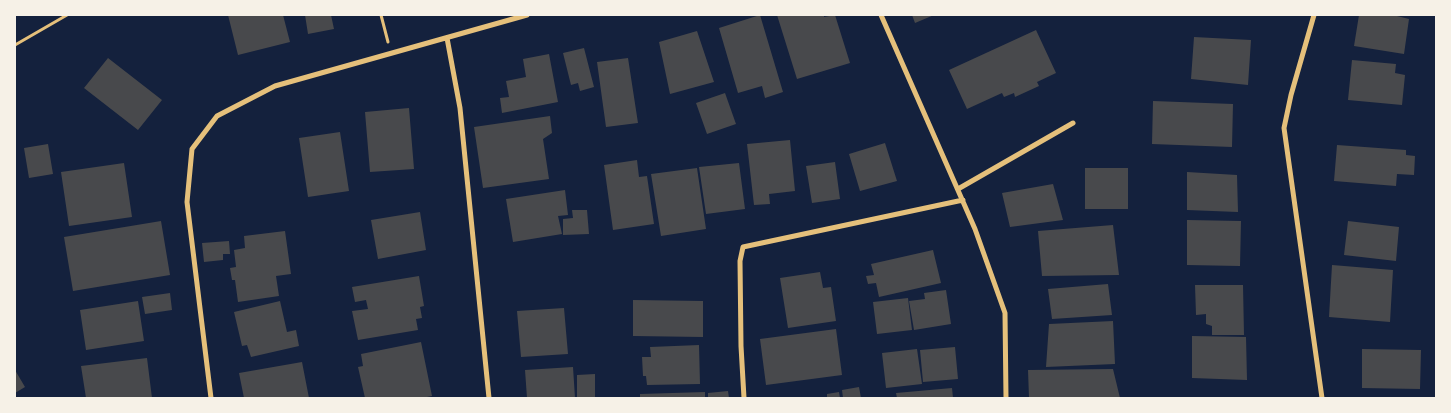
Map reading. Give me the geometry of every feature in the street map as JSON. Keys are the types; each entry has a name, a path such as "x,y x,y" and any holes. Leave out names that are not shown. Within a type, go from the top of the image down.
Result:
{"street":[{"path":"211,398 187,202 192,149 217,116 275,86 526,15"},
{"path":"881,15 975,228 1005,313 1006,398"},
{"path":"1314,15 1284,128 1322,398"},
{"path":"446,38 460,108 489,398"},
{"path":"958,189 1073,123"},
{"path":"744,398 740,261 743,247 963,200"}],"path":[{"path":"15,45 68,15"},
{"path":"381,15 390,52"}],"building":[{"path":"228,15 283,15 290,42 238,55"},
{"path":"305,15 331,15 334,29 308,34"},
{"path":"760,15 783,92 765,98 762,86 738,93 719,28"},
{"path":"777,15 824,15 824,17 835,15 850,63 797,79"},
{"path":"912,15 934,15 915,23"},
{"path":"1359,15 1393,15 1409,19 1404,54 1354,46"},
{"path":"1036,30 1056,73 1037,82 1039,86 1015,97 1014,93 1004,97 1002,93 967,109 949,70"},
{"path":"697,31 714,82 670,94 659,42"},
{"path":"1194,37 1251,40 1248,85 1191,79"},
{"path":"584,48 594,87 580,91 578,83 571,85 563,53"},
{"path":"549,54 558,102 502,113 500,98 509,97 506,81 526,77 523,59"},
{"path":"108,58 162,100 138,130 84,88"},
{"path":"628,58 638,123 606,127 597,62"},
{"path":"1352,60 1396,64 1395,73 1405,75 1402,105 1348,100"},
{"path":"725,93 736,124 707,134 696,103"},
{"path":"1153,101 1233,104 1232,147 1152,144"},
{"path":"409,108 414,169 370,172 365,112"},
{"path":"550,116 552,133 543,139 549,179 483,188 474,127"},
{"path":"340,132 349,191 308,197 299,138"},
{"path":"790,140 795,191 769,194 770,204 754,205 747,144"},
{"path":"885,143 897,181 860,191 849,154"},
{"path":"48,144 53,174 29,178 24,148"},
{"path":"1337,145 1406,150 1406,155 1415,156 1414,175 1397,174 1396,186 1334,181"},
{"path":"637,160 639,177 647,176 654,224 613,230 604,165"},
{"path":"835,162 840,199 812,203 806,166"},
{"path":"124,163 132,217 69,226 61,172"},
{"path":"739,163 745,209 706,214 699,167"},
{"path":"697,168 706,229 661,236 651,174"},
{"path":"1085,168 1128,168 1128,209 1085,209"},
{"path":"1187,172 1237,175 1238,212 1187,210"},
{"path":"1053,184 1063,220 1010,227 1002,193"},
{"path":"565,190 568,215 558,216 562,234 513,242 506,199"},
{"path":"572,210 587,210 589,234 563,235 563,219 573,218"},
{"path":"420,212 426,250 378,259 371,220"},
{"path":"1187,220 1241,221 1240,266 1187,265"},
{"path":"161,221 170,275 73,291 64,237"},
{"path":"1348,221 1399,227 1396,261 1344,255"},
{"path":"1113,225 1119,275 1042,276 1038,231"},
{"path":"285,231 291,274 276,276 279,296 238,302 235,280 232,280 230,268 236,267 234,250 245,248 244,236"},
{"path":"229,241 230,254 223,254 223,260 204,262 202,243"},
{"path":"933,250 941,283 879,297 876,283 868,284 866,276 874,275 871,264"},
{"path":"1332,265 1393,270 1390,322 1329,317"},
{"path":"820,272 823,288 831,287 836,321 788,328 780,278"},
{"path":"419,276 424,306 420,307 422,318 416,319 418,330 358,340 352,311 368,309 366,300 355,302 352,287"},
{"path":"1108,284 1112,315 1052,319 1048,289"},
{"path":"1195,285 1243,285 1244,335 1212,335 1212,326 1206,324 1206,314 1196,315"},
{"path":"946,290 951,324 914,330 909,301 925,299 924,293"},
{"path":"170,293 172,310 145,314 142,297"},
{"path":"908,298 912,330 877,334 873,302"},
{"path":"633,300 703,301 703,337 633,336"},
{"path":"138,301 144,341 86,350 80,310"},
{"path":"280,301 287,332 296,330 299,346 251,357 247,345 242,346 234,312"},
{"path":"564,308 568,354 521,357 517,311"},
{"path":"1113,321 1115,364 1046,367 1049,324"},
{"path":"836,329 842,375 766,385 760,339"},
{"path":"1192,336 1246,337 1247,380 1192,378"},
{"path":"421,342 432,396 422,398 365,398 358,367 363,366 361,354"},
{"path":"699,345 700,384 647,385 646,376 643,376 642,357 651,357 650,347"},
{"path":"955,347 958,379 923,382 920,350"},
{"path":"917,349 922,384 886,388 882,353"},
{"path":"1362,349 1421,350 1420,389 1362,388"},
{"path":"147,358 152,398 86,398 81,366"},
{"path":"302,362 309,398 244,398 239,373"},
{"path":"573,367 575,398 527,398 525,370"},
{"path":"1113,369 1120,398 1029,398 1028,370"},
{"path":"15,370 25,387 15,393"},
{"path":"595,374 595,398 577,398 577,375"},
{"path":"859,387 861,398 843,398 842,390"},
{"path":"952,388 953,398 897,398 896,393"},
{"path":"728,391 729,398 708,398 708,393"},
{"path":"705,392 705,398 640,398 640,394"},
{"path":"839,392 840,398 827,398 827,394"}]}
